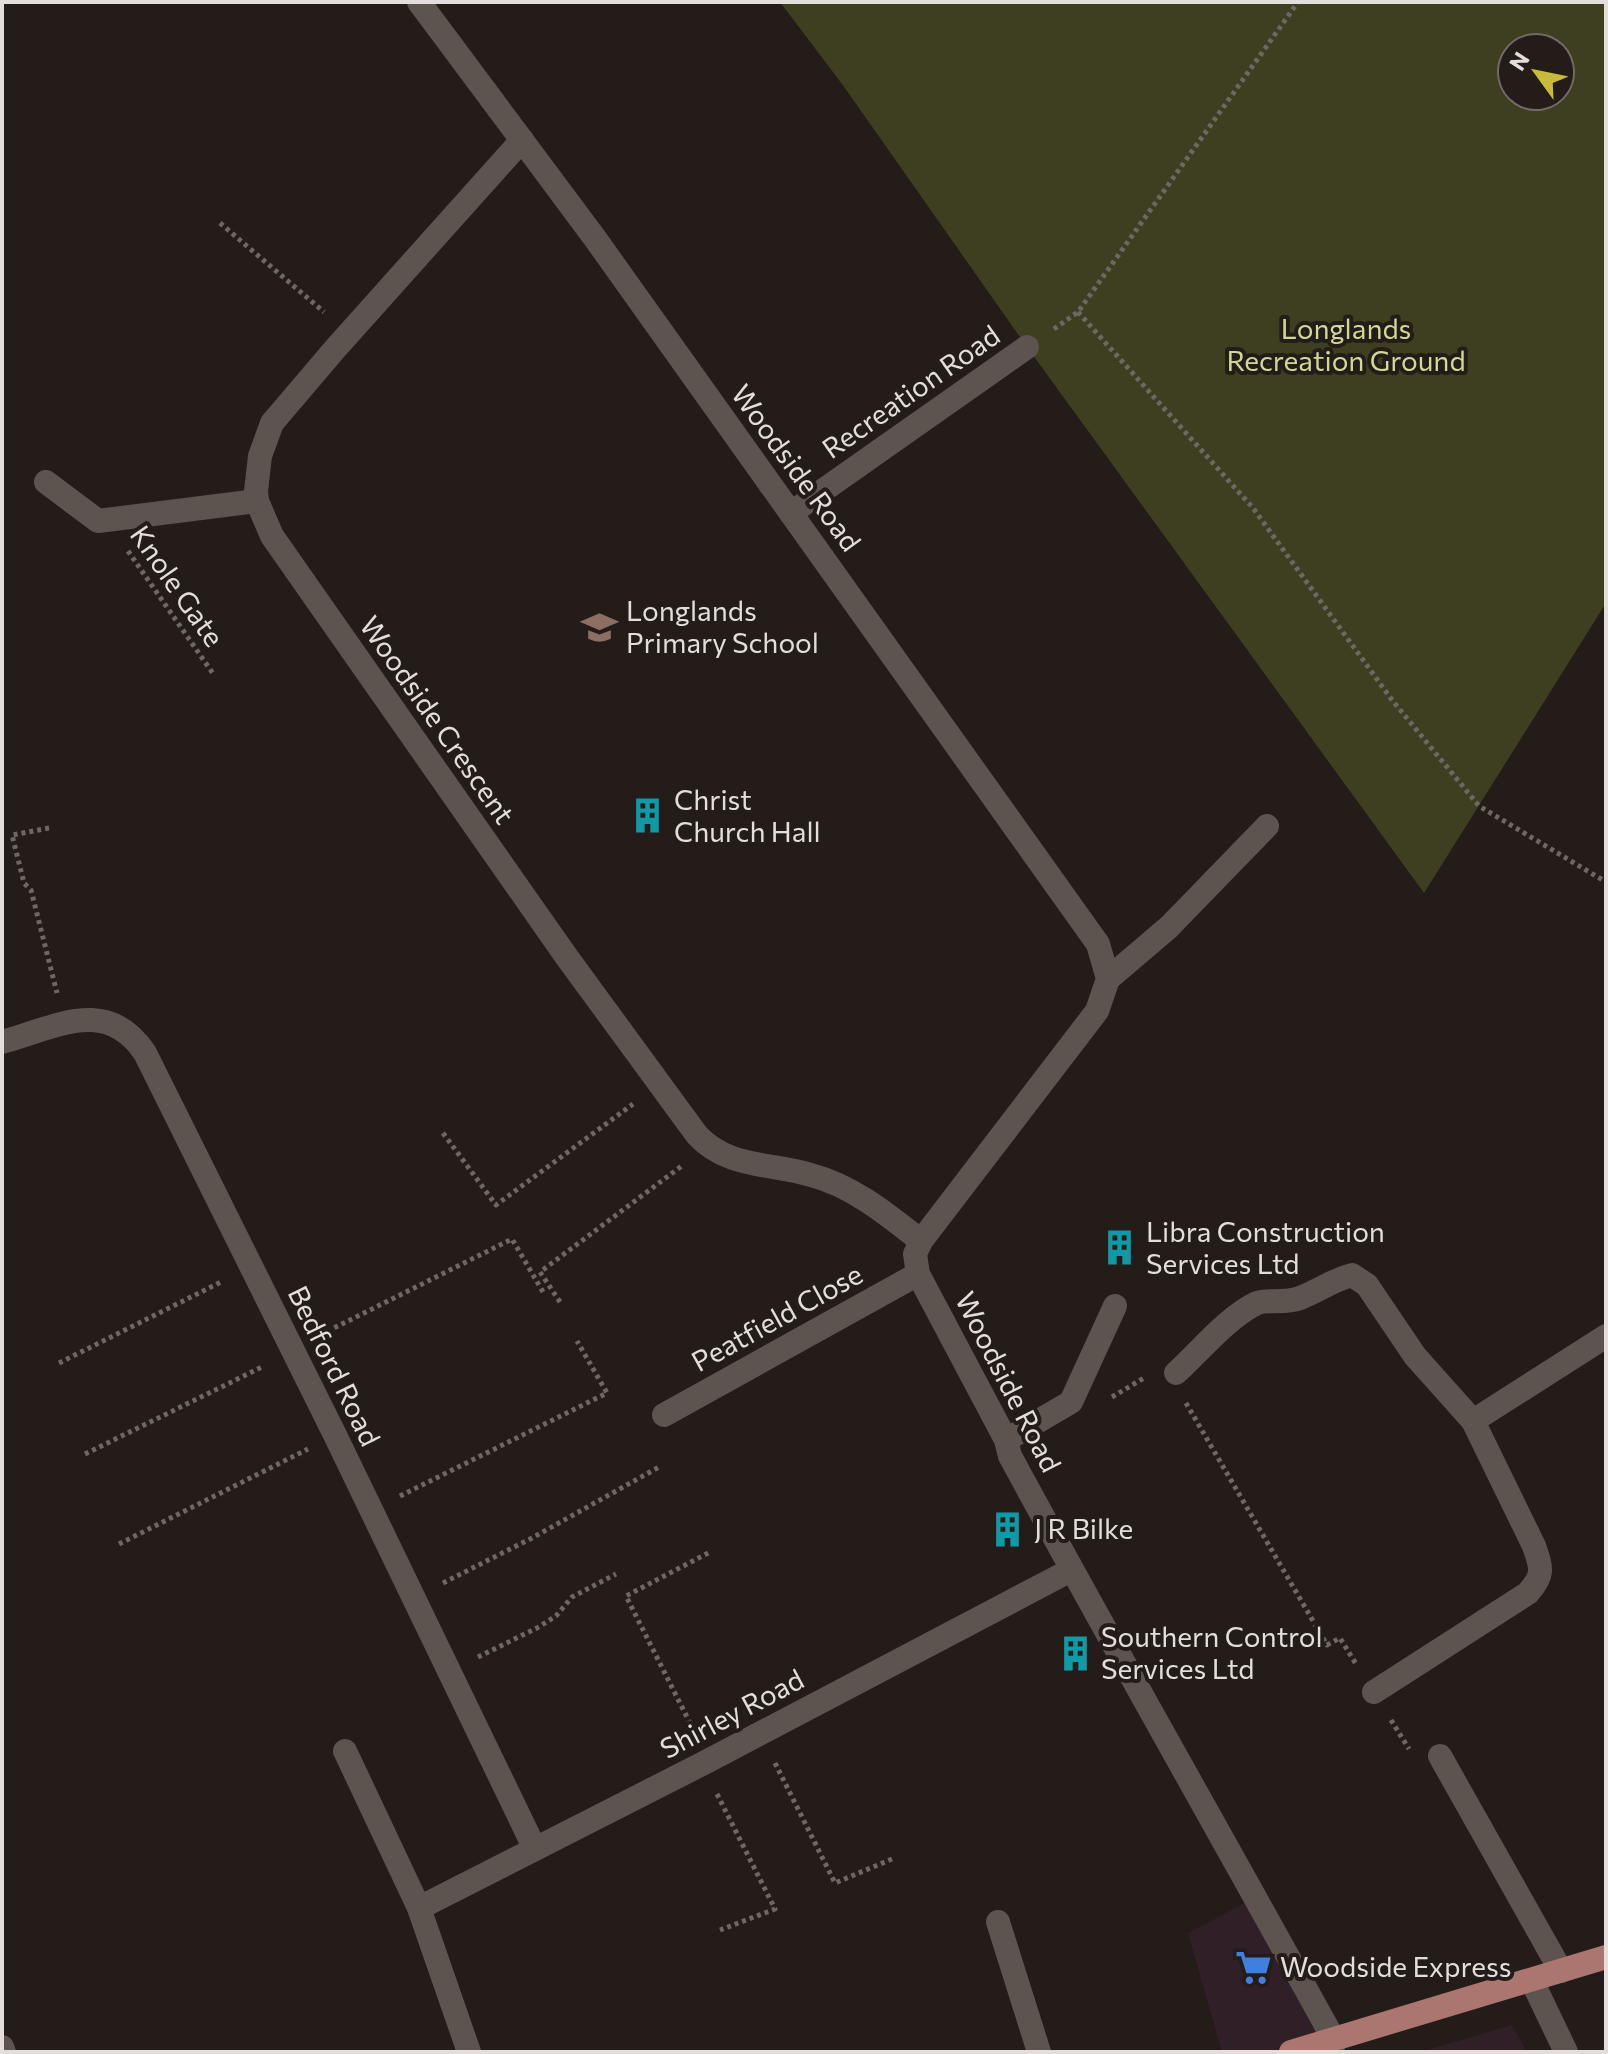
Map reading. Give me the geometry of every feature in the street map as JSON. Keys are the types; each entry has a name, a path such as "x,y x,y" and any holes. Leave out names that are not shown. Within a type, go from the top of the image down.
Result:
{"main road":[{"path":"1291,2052 1333,2046 1606,1957"}],"street":[{"name":"Woodside Road","path":"419,2 791,513 1098,944 1108,979"},
{"name":"Woodside Crescent","path":"522,140 272,423 260,456 257,501 272,536 566,956 707,1146 737,1161 812,1175 851,1192 921,1241"},
{"name":"Recreation Road","path":"791,513 1027,347"},
{"path":"46,482 98,521 257,501"},
{"path":"921,1241 1097,1011 1108,979 1169,927 1267,826"},
{"name":"Bedford Road","path":"2,1042 86,1019 104,1020 121,1026 135,1038 145,1053 335,1435 535,1849"},
{"name":"Woodside Road","path":"921,1241 915,1254 918,1274 1006,1440 1010,1456 1071,1570 1205,1804 1333,2046"},
{"name":"Peatfield Close","path":"664,1415 918,1274"},
{"path":"1169,1380 1245,1311 1261,1301 1280,1304 1352,1275 1367,1285 1415,1356 1473,1421 1534,1546 1541,1565 1539,1581 1528,1593 1374,1692"},
{"path":"1006,1440 1071,1402 1115,1306"},
{"path":"1473,1421 1606,1336"},
{"name":"Shirley Road","path":"419,1908 706,1762 1071,1570"},
{"path":"345,1751 419,1908 469,2052"},
{"path":"1440,1756 1561,1971"},
{"path":"998,1922 1039,2052"},
{"path":"1532,1981 1566,2052"}],"path":[{"path":"1027,347 1078,312 1298,2"},
{"path":"220,223 349,333"},
{"path":"1078,312 1253,508 1392,700 1479,806 1606,882"},
{"name":"Knole Gate","path":"106,520 214,675"},
{"path":"49,828 12,835 24,883 31,890 65,1025"},
{"path":"443,1133 496,1205 660,1084"},
{"path":"560,1302 540,1272 707,1146"},
{"path":"85,1454 512,1239 543,1292"},
{"path":"59,1363 251,1267"},
{"path":"371,1510 607,1393 577,1341"},
{"path":"1100,1404 1169,1380 1327,1645 1340,1638 1415,1759 1440,1756"},
{"path":"119,1544 335,1435"},
{"path":"414,1598 532,1538 659,1467"},
{"path":"710,1552 626,1596 775,1909 720,1930"},
{"path":"449,1671 537,1628 556,1616 572,1597 616,1574"},
{"path":"760,1733 835,1883 892,1859"}],"shaded area":[{"path":"1250,1900 1326,2052 1222,2052 1188,1933"},
{"path":"1512,2025 1527,2052 1419,2052 1433,2048"}],"green space":[{"name":"Longlands Recreation Ground","path":"780,2 1606,2 1606,603 1424,893 1027,347 842,84"}],"place":[{"name":"Longlands Primary School","path":"600,627"},
{"name":"Christ Church Hall","path":"648,816"},
{"name":"Libra Construction Services Ltd","path":"1120,1248"},
{"name":"J R Bilke","path":"1008,1529"},
{"name":"Southern Control Services Ltd","path":"1075,1653"},
{"name":"Woodside Express","path":"1254,1967"}]}
